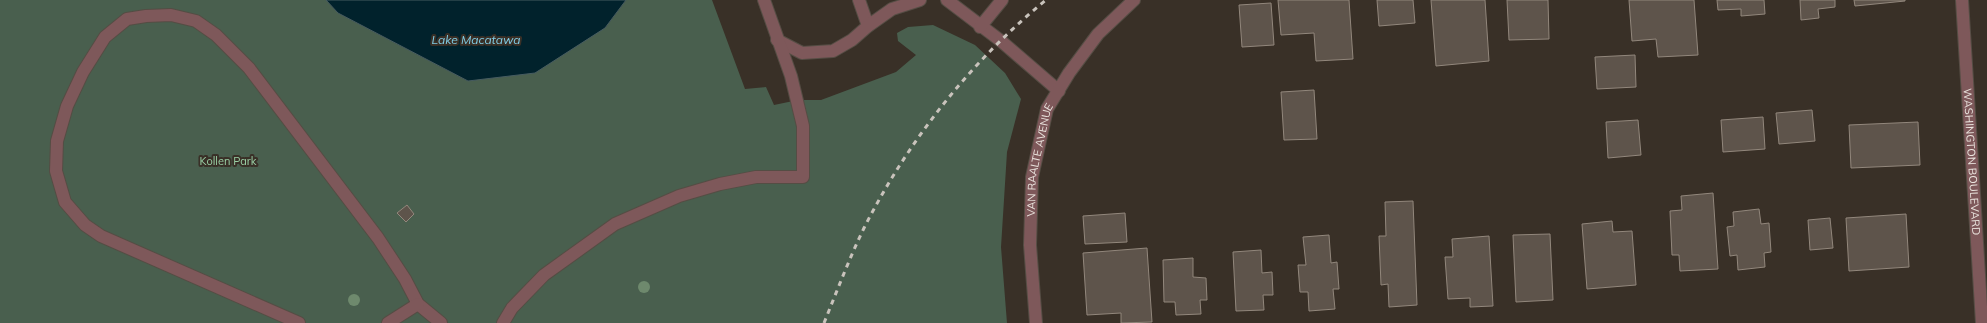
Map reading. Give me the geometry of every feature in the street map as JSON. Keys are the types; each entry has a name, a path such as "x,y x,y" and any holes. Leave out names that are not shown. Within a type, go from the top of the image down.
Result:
{"street":[{"path":"503,323 512,308 544,275 615,224 679,196 720,184 756,177 803,176 803,126 791,76 764,0"},
{"path":"859,0 868,26"},
{"path":"777,40 802,53 833,51 852,40 868,26 892,9 920,0"},
{"path":"947,0 980,27 1001,41 1059,91"},
{"path":"980,27 1002,0"},
{"name":"VAN RAALTE AVENUE","path":"1036,323 1030,245 1032,177 1047,110 1069,73 1098,34 1134,0"},
{"name":"WASHINGTON BOULEVARD","path":"1962,0 1982,323"},
{"path":"299,323 101,236 85,225 65,202 56,171 57,141 67,106 83,72 105,37 128,19 146,16 171,15 196,21 216,35 249,68 378,238 405,279 418,304 441,323"},
{"path":"388,323 418,304"}],"green space":[{"name":"Kollen Park","path":"0,0 326,0 338,13 468,81 605,28 626,0 712,0 745,89 766,87 774,105 798,100 821,100 896,72 916,55 898,41 897,33 908,27 933,25 975,45 1005,73 1021,99 1007,152 1001,247 1007,323 0,323"}],"water":[{"name":"Lake Macatawa","path":"326,0 626,0 605,28 535,73 468,81 338,13"}],"building":[{"path":"1278,0 1349,0 1353,59 1316,61 1314,33 1281,35"},
{"path":"1377,0 1413,0 1415,23 1379,26"},
{"path":"1431,0 1485,0 1489,61 1436,66"},
{"path":"1507,0 1548,0 1549,39 1509,40"},
{"path":"1629,0 1694,0 1698,55 1658,57 1656,39 1632,41"},
{"path":"1717,0 1764,0 1765,14 1741,16 1741,9 1718,10"},
{"path":"1800,0 1835,0 1835,7 1818,9 1819,18 1801,20"},
{"path":"1854,0 1905,0 1905,1 1855,6"},
{"path":"1271,3 1274,45 1242,47 1239,5"},
{"path":"1635,55 1636,87 1597,89 1595,57"},
{"path":"1314,90 1317,139 1284,140 1281,92"},
{"path":"1812,110 1815,141 1779,144 1776,113"},
{"path":"1763,117 1765,149 1723,152 1721,120"},
{"path":"1638,120 1641,155 1608,158 1606,122"},
{"path":"1918,122 1920,165 1851,168 1849,125"},
{"path":"1713,193 1718,269 1680,271 1679,255 1672,255 1670,211 1682,210 1681,196"},
{"path":"1413,201 1417,305 1389,307 1388,284 1381,285 1379,236 1386,236 1385,202"},
{"path":"407,205 414,214 406,222 397,213"},
{"path":"1759,209 1761,224 1769,223 1771,252 1764,253 1765,267 1738,270 1737,255 1730,256 1727,227 1734,226 1733,212"},
{"path":"1125,213 1127,242 1085,244 1083,216"},
{"path":"1906,214 1909,267 1849,271 1846,218"},
{"path":"1830,218 1833,248 1810,250 1808,220"},
{"path":"1612,221 1613,232 1632,231 1636,285 1587,289 1582,224"},
{"path":"1550,234 1553,300 1516,302 1513,235"},
{"path":"1329,235 1331,263 1337,262 1339,289 1333,289 1335,309 1309,311 1308,292 1300,292 1298,265 1306,265 1303,237"},
{"path":"1489,236 1493,306 1470,307 1470,298 1448,299 1445,257 1453,257 1452,239"},
{"path":"1147,248 1152,322 1121,323 1121,313 1087,315 1083,253"},
{"path":"1261,250 1262,273 1272,272 1273,295 1263,295 1264,310 1236,311 1233,252"},
{"path":"1193,258 1193,277 1206,278 1207,300 1200,300 1201,314 1176,315 1175,302 1164,302 1163,260"}],"railway":[{"path":"824,323 864,228 900,164 943,105 967,76 1018,24 1046,0"}]}
